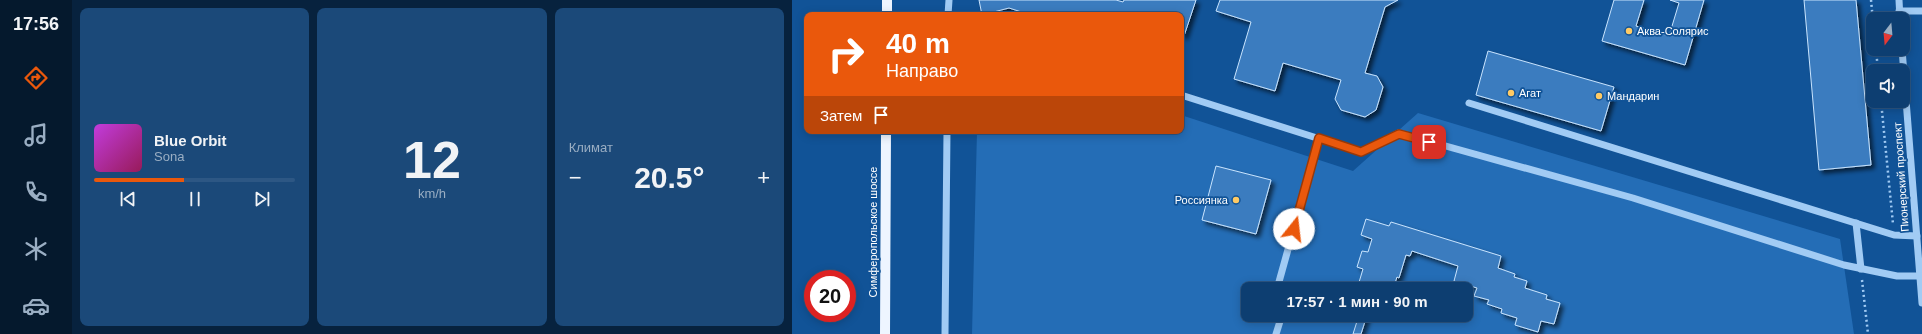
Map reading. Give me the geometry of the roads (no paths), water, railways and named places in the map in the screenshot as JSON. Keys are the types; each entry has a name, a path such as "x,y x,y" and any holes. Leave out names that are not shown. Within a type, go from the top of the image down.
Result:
{"main road":[{"path":"887,0 887,12"},
{"name":"Симферопольское шоссе","path":"885,334 886,134"}],"street":[{"path":"948,12 949,0"},
{"path":"1899,0 1900,11 1922,11"},
{"name":"Пионерский проспект","path":"1903,56 1922,303"},
{"path":"1184,96 1361,152 1399,134 1633,198 1844,265 1897,276 1920,276"},
{"path":"1469,103 1894,235 1917,236"},
{"path":"945,334 947,134"},
{"path":"1279,282 1319,138"},
{"path":"1856,223 1861,269"},
{"path":"1276,334 1280,322"}],"place":[{"name":"Аква-Солярис","path":"1629,31"},
{"name":"Агат","path":"1511,93"},
{"name":"Мандарин","path":"1599,96"},
{"name":"Россиянка","path":"1236,200"}]}
